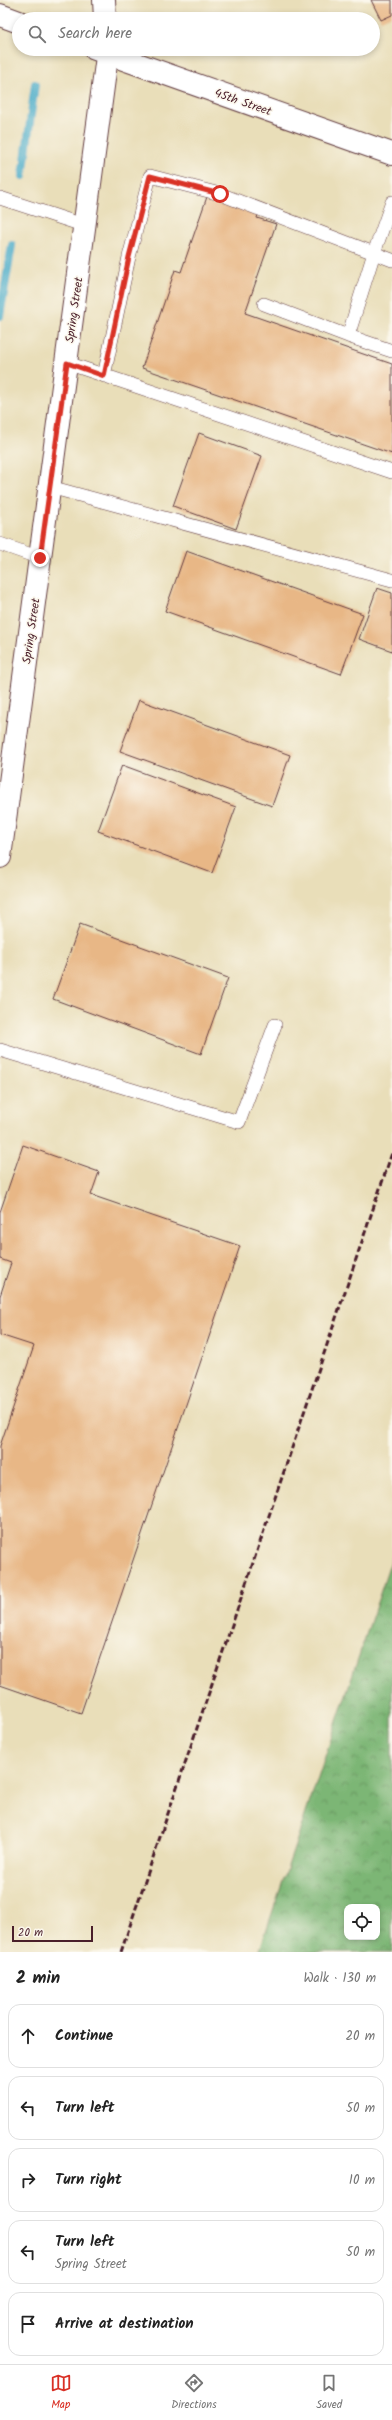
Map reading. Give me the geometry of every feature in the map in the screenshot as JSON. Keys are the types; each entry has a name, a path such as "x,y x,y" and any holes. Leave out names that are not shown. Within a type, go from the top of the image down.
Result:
{"street":[{"path":"104,0 105,12"},
{"path":"0,15 12,19"},
{"name":"Spring Street","path":"0,856 86,226 103,56"},
{"name":"45th Street","path":"118,56 392,154"}],"lane":[{"path":"104,376 129,257 150,176 220,194 392,260"},
{"path":"0,198 86,226"},
{"path":"348,336 392,202"},
{"path":"264,304 392,351"},
{"path":"67,363 392,472"},
{"path":"50,487 392,580"},
{"path":"0,544 40,558"},
{"path":"0,1050 239,1122 275,1025"}],"green space":[{"path":"392,1558 392,1952 259,1952"}],"building":[{"path":"371,0 392,0 392,15 381,20 380,12 377,12"},
{"path":"209,191 260,209 257,218 276,224 245,313 392,364 392,454 142,368 175,270 181,272"},
{"path":"199,433 262,456 236,529 173,506"},
{"path":"186,551 363,614 341,674 165,611"},
{"path":"377,588 392,593 392,651 359,639"},
{"path":"139,700 290,755 272,806 120,751"},
{"path":"122,765 236,807 212,873 98,831"},
{"path":"80,924 228,978 201,1054 53,999"},
{"path":"23,1145 99,1172 91,1195 240,1246 81,1713 0,1685 0,1446 34,1346 0,1335 0,1296 11,1263 0,1259 0,1212"}],"waterway":[{"path":"23,176 35,84"},
{"path":"0,316 12,245"}],"railway":[{"path":"121,1952 392,1153"}],"route":[{"path":"40,558 67,363 104,376 129,257 150,176 220,194"}]}
